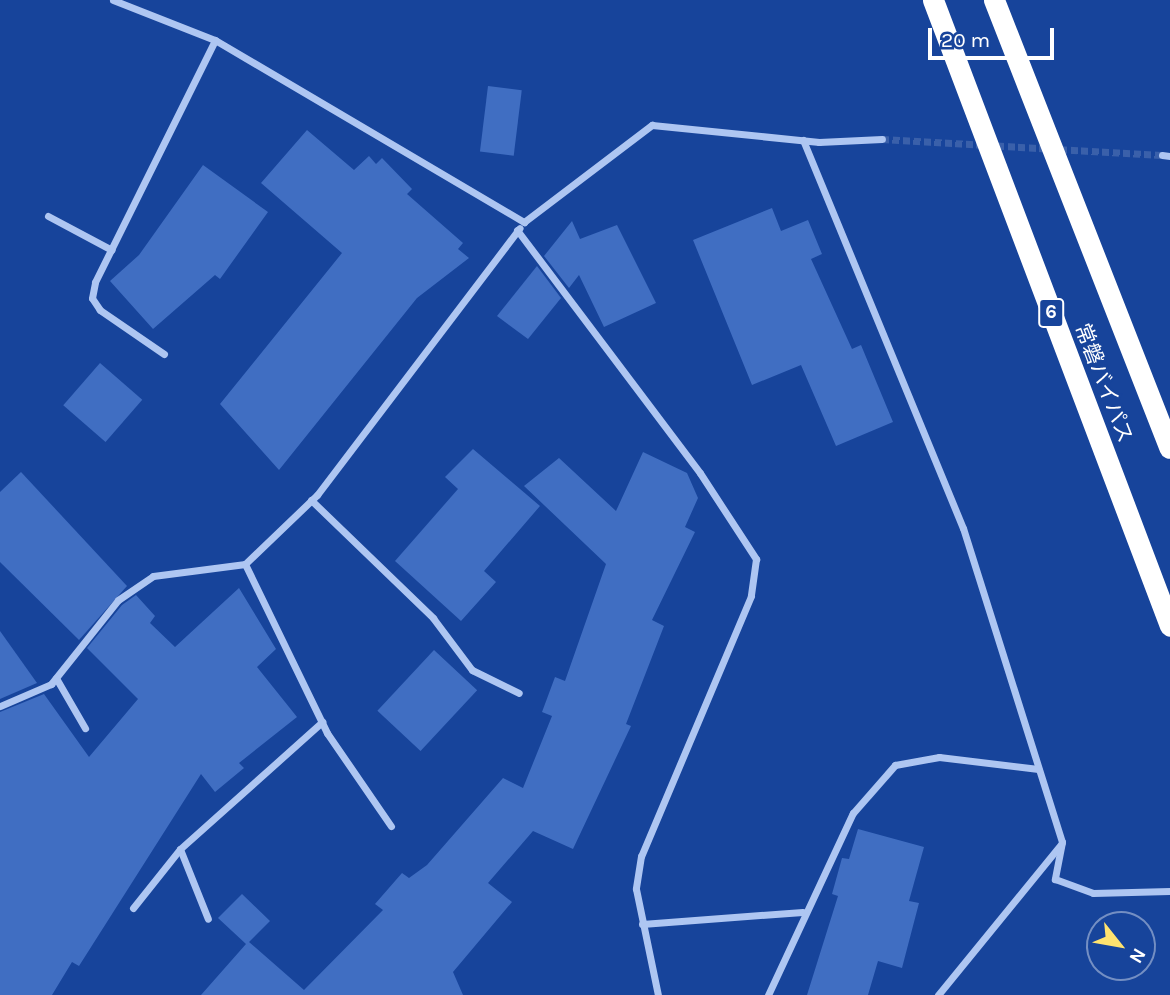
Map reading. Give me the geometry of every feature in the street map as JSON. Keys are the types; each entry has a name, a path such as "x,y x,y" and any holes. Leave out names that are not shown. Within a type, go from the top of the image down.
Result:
{"highway":[{"name":"常磐バイパス","path":"933,0 1170,626"},
{"name":"常磐バイパス","path":"994,0 1170,448"}],"street":[{"path":"113,0 215,40 524,222"},
{"path":"164,354 92,298 112,250 215,40"},
{"path":"0,706 56,678 118,600 153,576 245,564 311,500 524,222 652,125 803,140 882,139"},
{"path":"803,140 963,528 1062,842 1055,879 1093,893 1170,891"},
{"path":"48,216 112,250"},
{"path":"517,230 700,473 756,559 751,596 652,819 636,889 659,995"},
{"path":"311,500 433,618 472,670 519,693"},
{"path":"245,564 322,722 391,826"},
{"path":"56,678 85,728"},
{"path":"133,908 180,849 322,722"},
{"path":"768,995 803,912 853,813 895,765 939,757 1038,769"},
{"path":"938,995 1062,842"},
{"path":"180,849 208,919"},
{"path":"642,924 803,912"}],"building":[{"path":"488,86 522,90 514,156 480,152"},
{"path":"307,130 354,170 369,156 376,164 382,158 412,189 407,194 463,243 458,249 469,258 417,298 279,470 220,404 342,253 261,183"},
{"path":"203,165 268,212 220,279 215,275 153,329 110,281 139,255"},
{"path":"772,208 781,231 808,220 822,254 811,259 852,349 861,345 893,422 836,446 801,365 752,385 693,240"},
{"path":"572,221 580,239 617,225 656,303 604,327 579,275 569,288 544,256"},
{"path":"537,266 561,298 528,339 497,316"},
{"path":"100,363 142,400 106,442 63,405"},
{"path":"473,449 540,506 484,571 496,582 461,621 395,561 458,489 445,477"},
{"path":"643,452 687,473 698,498 685,527 695,532 652,620 664,626 626,724 631,726 573,849 533,831 488,883 512,902 453,972 463,995 201,995 246,944 218,918 242,894 270,921 249,942 304,990 383,910 375,904 402,873 409,878 427,865 503,778 523,788 552,716 542,712 555,677 565,681 606,564 524,486 559,458 616,511"},
{"path":"21,472 127,586 79,640 0,562 0,492"},
{"path":"239,588 276,649 257,667 297,717 239,763 244,768 215,792 201,774 79,966 72,962 52,995 0,995 0,712 44,694 89,757 138,699 87,648 122,605 136,595 155,616 150,623 175,647"},
{"path":"0,631 37,683 0,699"},
{"path":"434,650 477,690 421,751 377,711"},
{"path":"858,829 924,847 909,901 919,903 902,968 878,961 868,995 807,995 838,896 832,894 842,858 849,859"}],"tunnel":[{"path":"882,139 1162,155"}]}
